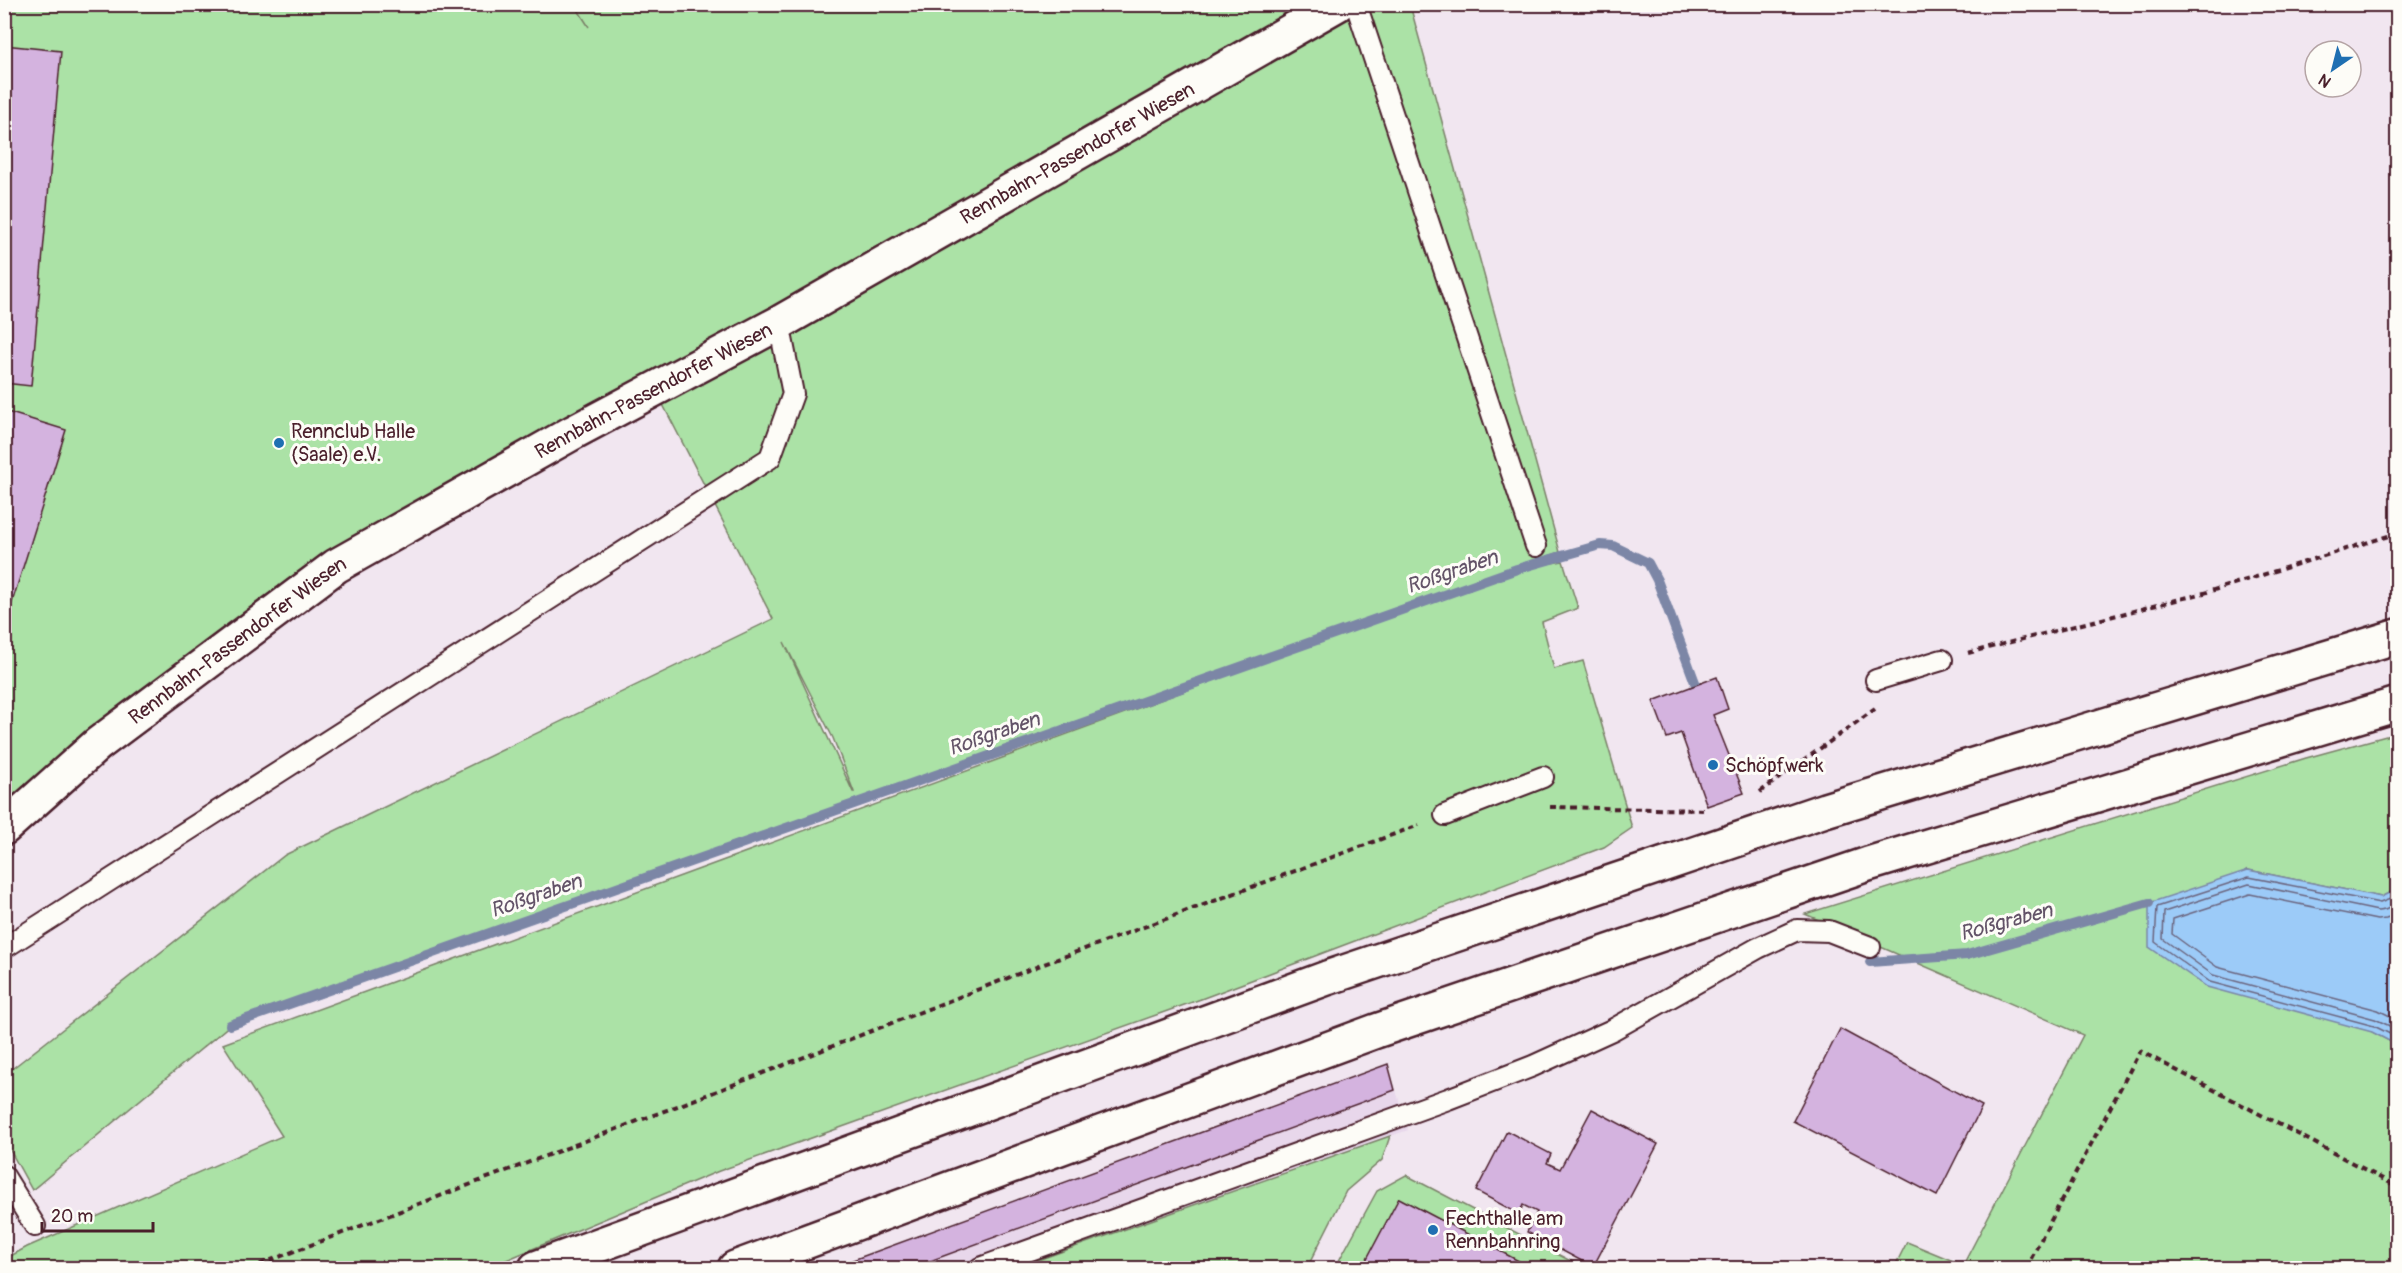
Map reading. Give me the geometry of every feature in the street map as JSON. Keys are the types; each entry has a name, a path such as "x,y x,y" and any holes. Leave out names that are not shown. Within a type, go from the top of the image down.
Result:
{"main road":[{"name":"Rennbahn-Passendorfer Wiesen","path":"4,828 98,744 336,566 574,432 779,323 1338,4"},
{"path":"536,1269 1338,974 1825,810 2397,636"},
{"path":"735,1269 1376,1031 1823,879 2098,793 2397,704"}],"lane":[{"path":"1356,4 1536,546"},
{"path":"4,948 770,458 793,394 779,323"},
{"path":"1876,680 1942,660"},
{"path":"1445,816 1543,777"},
{"path":"980,1269 1533,1066 1612,1030 1758,948 1797,930 1829,931 1870,947"},
{"path":"4,1176 35,1226"}],"path":[{"path":"1942,660 2204,593 2397,533"},
{"path":"1758,794 1884,703"},
{"path":"1542,807 1644,808 1701,812 1712,808"},
{"path":"250,1269 1036,967 1445,816"},
{"path":"2026,1269 2140,1052 2397,1187"}],"shaded area":[{"path":"1388,1064 1408,1130 1015,1268 831,1268"}],"green space":[{"name":"Rennclub Halle (Saale) e.V.","path":"574,4 589,27 575,5 1335,5 337,559 5,822 5,5"},
{"path":"1339,5 1410,5 1560,552 859,804 230,1025 32,1190 5,1141 4,1075 285,855 773,619 656,391","holes":["784,642 833,738 854,792"]},
{"path":"1563,561 1578,608 1542,622 1554,669 1583,661 1632,828 1604,847 1201,999 719,1171 487,1268 5,1268 5,1259 27,1247 282,1136 223,1044 1517,569"},
{"path":"2397,733 2397,889 2381,897 2248,870 2372,1032 2397,1045 2397,1268 1894,1268 1907,1242 1963,1265 2083,1035 1805,914 2306,758"},
{"path":"1390,1136 1382,1160 1346,1191 1307,1268 1015,1268"},
{"name":"Fechthalle am Rennbahnring","path":"1406,1175 1584,1268 1335,1268 1377,1191"}],"water":[{"path":"2248,870 2381,897 2397,889 2397,1045 2372,1032 2207,987 2149,947 2149,903"}],"building":[{"path":"4,45 61,51 31,386 4,383"},
{"path":"4,411 66,430 4,628"},
{"name":"Schöpfwerk","path":"1717,677 1728,709 1713,715 1744,793 1707,806 1681,733 1667,738 1653,701"},
{"path":"1840,1029 1982,1106 1937,1196 1793,1121"},
{"path":"1388,1064 1395,1090 911,1268 831,1268"},
{"path":"1592,1109 1658,1144 1593,1267 1527,1232 1537,1212 1523,1205 1519,1214 1476,1191 1507,1131 1551,1154 1547,1163 1560,1169"},
{"path":"1399,1198 1532,1268 1362,1268"}],"waterway":[{"name":"Roßgraben","path":"230,1025 1517,569 1600,545 1613,546 1648,563 1657,580 1696,685"},
{"name":"Roßgraben","path":"1870,962 1967,955 2149,903"}],"place":[{"name":"Rennclub Halle (Saale) e.V.","path":"279,443"},
{"name":"Schöpfwerk","path":"1713,765"},
{"name":"Fechthalle am Rennbahnring","path":"1433,1230"}]}
